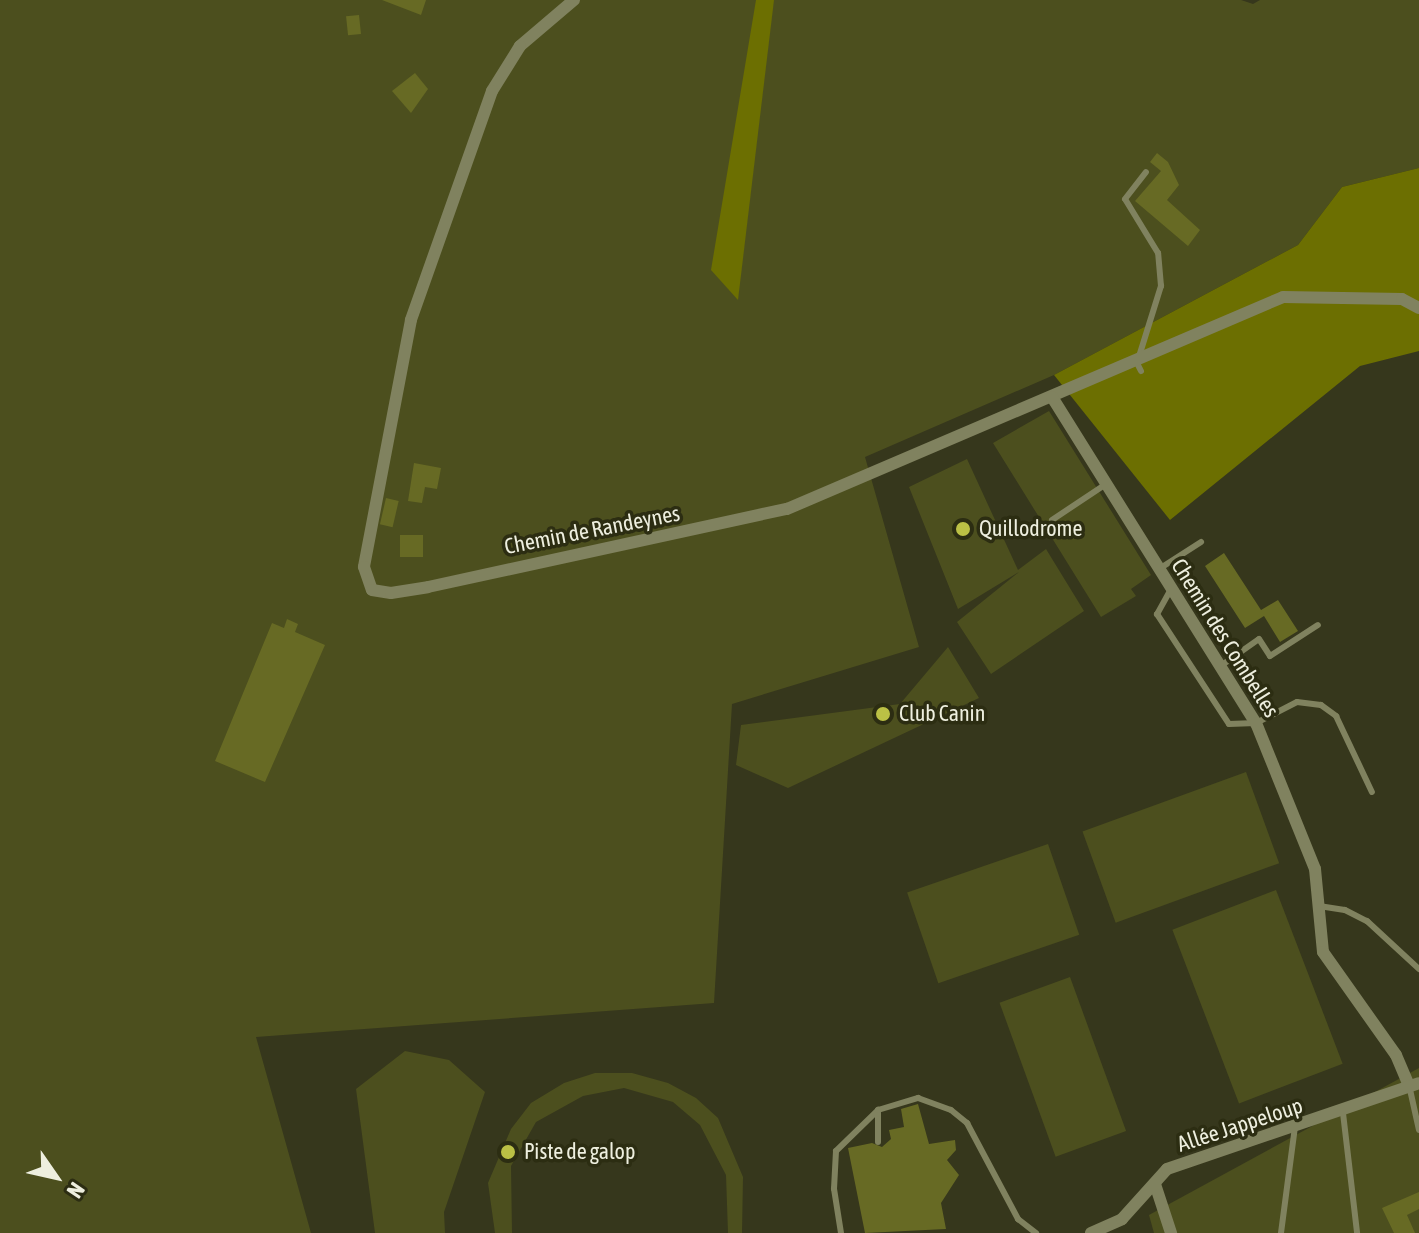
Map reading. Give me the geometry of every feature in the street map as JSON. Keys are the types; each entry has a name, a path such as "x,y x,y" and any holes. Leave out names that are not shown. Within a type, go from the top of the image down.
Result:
{"street":[{"name":"Chemin de Randeynes","path":"574,0 520,46 492,91 411,320 364,567 372,590 391,593 428,587 787,509 1052,397 1139,367 1283,297 1402,299 1419,308"},
{"name":"Chemin des Combelles","path":"1052,397 1256,723 1315,869 1323,952 1414,1084"},
{"name":"Allée Jappeloup","path":"1091,1233 1122,1219 1167,1169 1343,1113 1414,1084"},
{"path":"1155,1184 1171,1233"}],"lane":[{"path":"1139,367 1160,275 1151,236 1125,199 1146,172"},
{"path":"1052,520 1106,484"},
{"path":"1159,569 1201,542"},
{"path":"1171,589 1157,614 1229,724 1256,723 1297,702 1321,705 1336,716 1372,792"},
{"path":"1222,665 1259,639 1270,656 1318,625"},
{"path":"1319,906 1345,910 1367,921 1419,969"},
{"path":"1414,1084 1419,1130"},
{"path":"841,1233 834,1189 836,1151 878,1110 918,1098 951,1110 967,1123 1018,1219 1036,1233"},
{"path":"878,1110 878,1142"},
{"path":"1343,1113 1357,1233"},
{"path":"1281,1233 1295,1127"}],"green space":[{"path":"0,0 1241,0 1253,4 1260,0 1419,0 1419,168 1342,187 1298,245 1054,375 865,457 919,647 732,704 714,1003 256,1037 311,1233 0,1233"},
{"path":"1049,411 1151,575 1131,589 1136,596 1101,617 993,443"},
{"path":"967,459 1018,570 1046,549 1084,611 991,674 957,622 1019,572 958,609 909,487"},
{"name":"Club Canin","path":"948,647 979,698 788,788 736,765 741,725 900,704"},
{"path":"1246,772 1279,863 1116,923 1082,832"},
{"path":"1048,844 1079,935 938,983 907,893"},
{"path":"1276,890 1343,1064 1239,1103 1172,930"},
{"path":"1070,977 1126,1131 1056,1157 1000,1003"},
{"path":"405,1051 449,1060 485,1092 444,1212 445,1233 375,1233 356,1089"},
{"path":"1419,1068 1419,1233 1154,1233 1149,1215"},
{"name":"Piste de galop","path":"595,1073 632,1073 668,1083 696,1098 718,1118 743,1177 742,1233 728,1233 726,1175 700,1125 673,1102 624,1088 583,1096 536,1122 511,1166 512,1233 495,1233 488,1183 511,1129 531,1103 564,1083"}],"shaded area":[{"path":"756,0 774,0 738,300 711,270"},
{"path":"1419,168 1419,351 1360,366 1170,520 1054,375 1298,245 1342,187"}],"building":[{"path":"382,0 426,0 421,15"},
{"path":"359,15 361,34 348,35 346,16"},
{"path":"415,73 428,89 411,113 392,91"},
{"path":"1157,153 1168,162 1179,185 1167,200 1200,230 1188,246 1135,201 1161,171 1150,162"},
{"path":"414,463 441,468 437,489 425,487 422,503 408,501"},
{"path":"386,498 399,501 393,527 380,524"},
{"path":"400,535 423,535 423,557 400,557"},
{"path":"1224,553 1261,610 1278,600 1298,631 1280,642 1264,616 1245,628 1205,566"},
{"path":"287,619 298,624 295,632 325,645 265,782 215,761 272,623 284,628"},
{"path":"918,1104 929,1144 955,1140 956,1150 947,1160 959,1175 941,1203 946,1229 865,1233 848,1148 872,1143 882,1147 891,1139 889,1130 904,1127 901,1109"},
{"path":"1419,1192 1419,1209 1407,1215 1415,1233 1394,1233 1382,1208"}],"place":[{"name":"Quillodrome","path":"963,529"},
{"name":"Club Canin","path":"883,714"},
{"name":"Piste de galop","path":"508,1152"}]}
